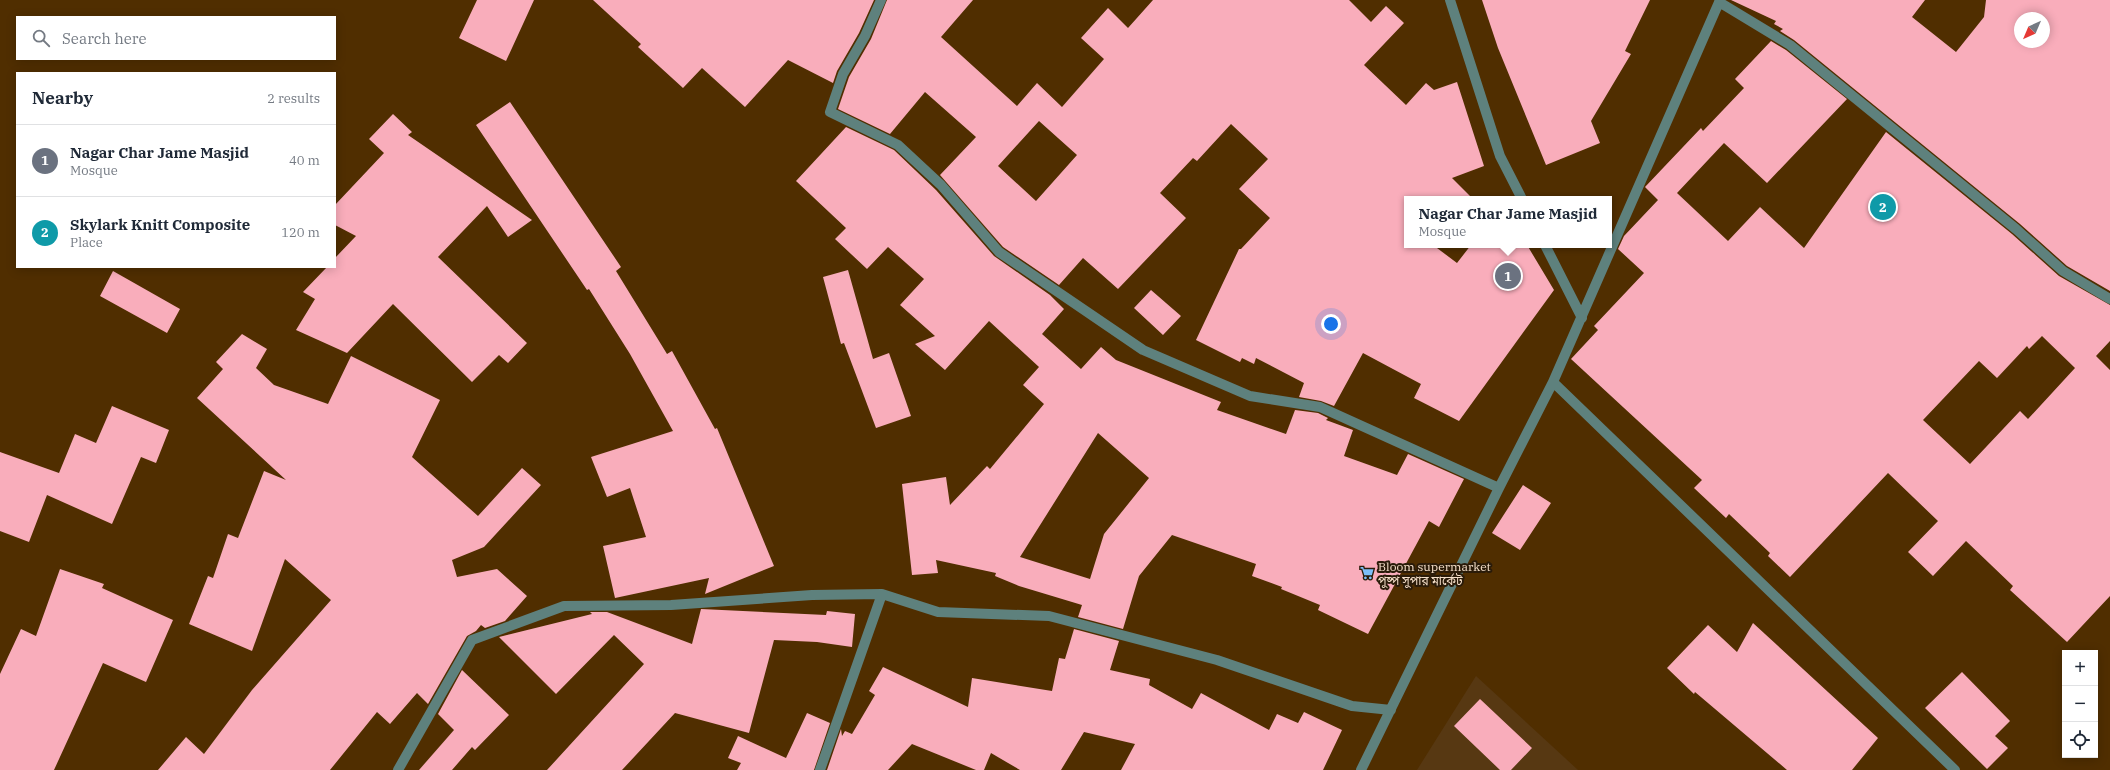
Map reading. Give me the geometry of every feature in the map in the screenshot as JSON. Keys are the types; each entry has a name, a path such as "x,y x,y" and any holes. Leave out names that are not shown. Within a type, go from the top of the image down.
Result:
{"street":[{"path":"881,0 865,36 844,74 830,112 898,144 941,185 999,252 1143,350 1250,396 1320,407 1499,488"},
{"path":"1450,0 1500,156 1520,196"},
{"path":"1361,770 1499,488 1553,382 1720,1 1790,45 2016,229 2063,270 2110,299"},
{"path":"1547,248 1582,318"},
{"path":"1553,382 1955,770"},
{"path":"404,768 472,640 564,606 671,605 812,595 882,594 938,612 1049,616 1217,660 1352,706 1391,710"},
{"path":"820,770 882,594"}],"shaded area":[{"path":"1476,676 1578,770 1417,770"}],"building":[{"path":"477,0 534,0 506,61 459,38"},
{"path":"593,0 874,0 859,33 837,71 833,83 788,60 745,107 702,68 683,88 638,47 641,44"},
{"path":"887,0 973,0 941,37 1017,106 1037,83 1062,107 1104,59 1081,38 1108,8 1128,28 1153,0 1349,0 1371,22 1386,6 1404,23 1364,65 1406,105 1426,83 1434,90 1457,82 1484,166 1452,178 1470,196 1404,196 1404,248 1437,248 1457,263 1469,248 1529,248 1554,290 1459,421 1414,398 1421,384 1363,353 1334,406 1321,401 1299,397 1304,383 1256,358 1254,364 1242,358 1240,362 1196,340 1239,249 1241,249 1270,218 1239,189 1268,159 1231,124 1197,161 1193,158 1160,193 1186,218 1118,289 1083,258 1059,285 1003,247 940,175 976,137 925,92 890,134 838,109 849,77 871,39","holes":["1039,121 1077,155 1036,201 998,166"]},
{"path":"1482,0 1650,0 1625,51 1631,54 1591,121 1600,143 1546,165 1498,48"},
{"path":"1731,0 1925,0 1912,17 1956,52 1984,17 1986,0 2110,0 2110,291 2067,266 2020,224 1794,40 1780,31 1783,29 1774,24 1776,21"},
{"path":"1771,41 1786,50 1847,99 1767,183 1724,143 1677,193 1728,241 1760,207 1804,248 1886,132 2012,234 2059,276 2110,305 2110,341 2096,356 2110,370 2110,596 2067,642 2010,590 2013,586 1966,541 1933,576 1908,552 1938,521 1888,473 1790,577 1768,556 1770,553 1729,514 1726,518 1694,488 1702,480 1571,359 1598,330 1594,326 1644,273 1618,249 1624,236 1658,200 1645,187 1701,128 1703,131 1744,88 1735,79","holes":["2042,336 2075,368 2028,419 2020,411 1970,464 1923,420 1979,361 1997,378 2027,346 2029,349"]},
{"path":"510,102 621,267 616,271 667,354 672,351 715,429 717,428 774,566 705,594 709,578 615,598 603,546 646,537 630,488 607,497 591,457 673,431 630,354 589,289 587,290 476,125"},
{"path":"393,114 412,132 408,135 532,220 508,237 487,206 438,257 527,343 508,363 499,355 472,382 393,304 347,353 296,330 315,299 303,292 326,268 336,268 336,257 356,236 336,226 336,204 384,153 369,139"},
{"path":"846,127 894,150 936,190 994,256 1050,295 1064,309 1042,334 1081,369 1101,347 1116,360 1221,402 1217,410 1286,434 1295,410 1318,413 1328,418 1326,420 1353,430 1344,456 1397,475 1408,454 1464,479 1439,527 1429,521 1368,634 1318,610 1320,605 1281,589 1282,587 1252,576 1256,564 1172,535 1139,576 1123,629 1078,617 1082,605 1019,586 995,576 996,573 936,560 938,573 912,575 902,484 946,477 950,505 987,466 990,469 1044,404 1023,385 1039,367 989,321 945,370 915,344 935,336 900,305 924,279 888,247 867,269 835,239 846,228 796,181","holes":["1098,433 1149,478 1104,534 1090,579 1020,557"]},
{"path":"848,270 873,359 889,353 911,416 876,428 844,343 841,344 823,277"},
{"path":"113,271 180,309 167,333 100,296"},
{"path":"1151,290 1181,316 1163,335 1134,308"},
{"path":"242,334 267,349 256,368 274,385 328,404 351,356 440,400 412,457 478,516 522,468 541,485 484,547 452,560 457,577 497,569 527,596 505,621 485,628 481,625 476,631 467,636 428,704 417,693 390,724 377,712 330,770 158,770 186,737 204,754 252,690 331,600 285,559 252,651 189,624 208,576 213,578 228,534 238,538 264,471 286,480 197,398 223,369 216,362"},
{"path":"112,406 169,430 156,463 141,457 112,524 47,495 29,542 0,531 0,452 59,473 75,434 96,443"},
{"path":"1523,485 1551,503 1520,550 1492,533"},
{"path":"60,569 104,584 102,588 173,620 146,682 103,663 54,770 0,770 0,674 21,629 36,636"},
{"path":"701,609 826,615 827,611 855,614 852,647 817,642 774,640 749,733 675,713 622,770 547,770 644,664 614,635 556,694 499,637 592,614 590,612 607,612 692,644"},
{"path":"1753,623 1878,738 1852,770 1787,770 1695,692 1694,694 1667,668 1708,625 1737,652"},
{"path":"1074,629 1119,641 1110,670 1150,679 1149,685 1192,709 1201,693 1269,730 1277,714 1298,723 1304,712 1342,730 1323,770 1121,770 1135,744 1084,732 1061,770 1020,770 991,753 984,770 976,770 912,744 888,770 827,770 841,729 842,736 845,731 852,734 875,695 869,691 883,667 968,707 972,678 1052,691 1059,658 1065,659"},
{"path":"462,670 509,715 475,750 472,747 452,770 419,770 454,730 438,714"},
{"path":"1962,672 2010,721 1995,736 2008,748 1987,769 1925,708"},
{"path":"1480,699 1532,748 1511,770 1500,770 1454,726"},
{"path":"807,713 830,723 814,770 737,770 741,763 728,758 738,736 786,758"}],"place":[{"name":"Skylark Knitt Composite","path":"1883,207"},
{"name":"Nagar Char Jame Masjid","path":"1508,276"},
{"name":"Bloom supermarket পুষ্প সুপার মার্কেট","path":"1367,573"}]}
